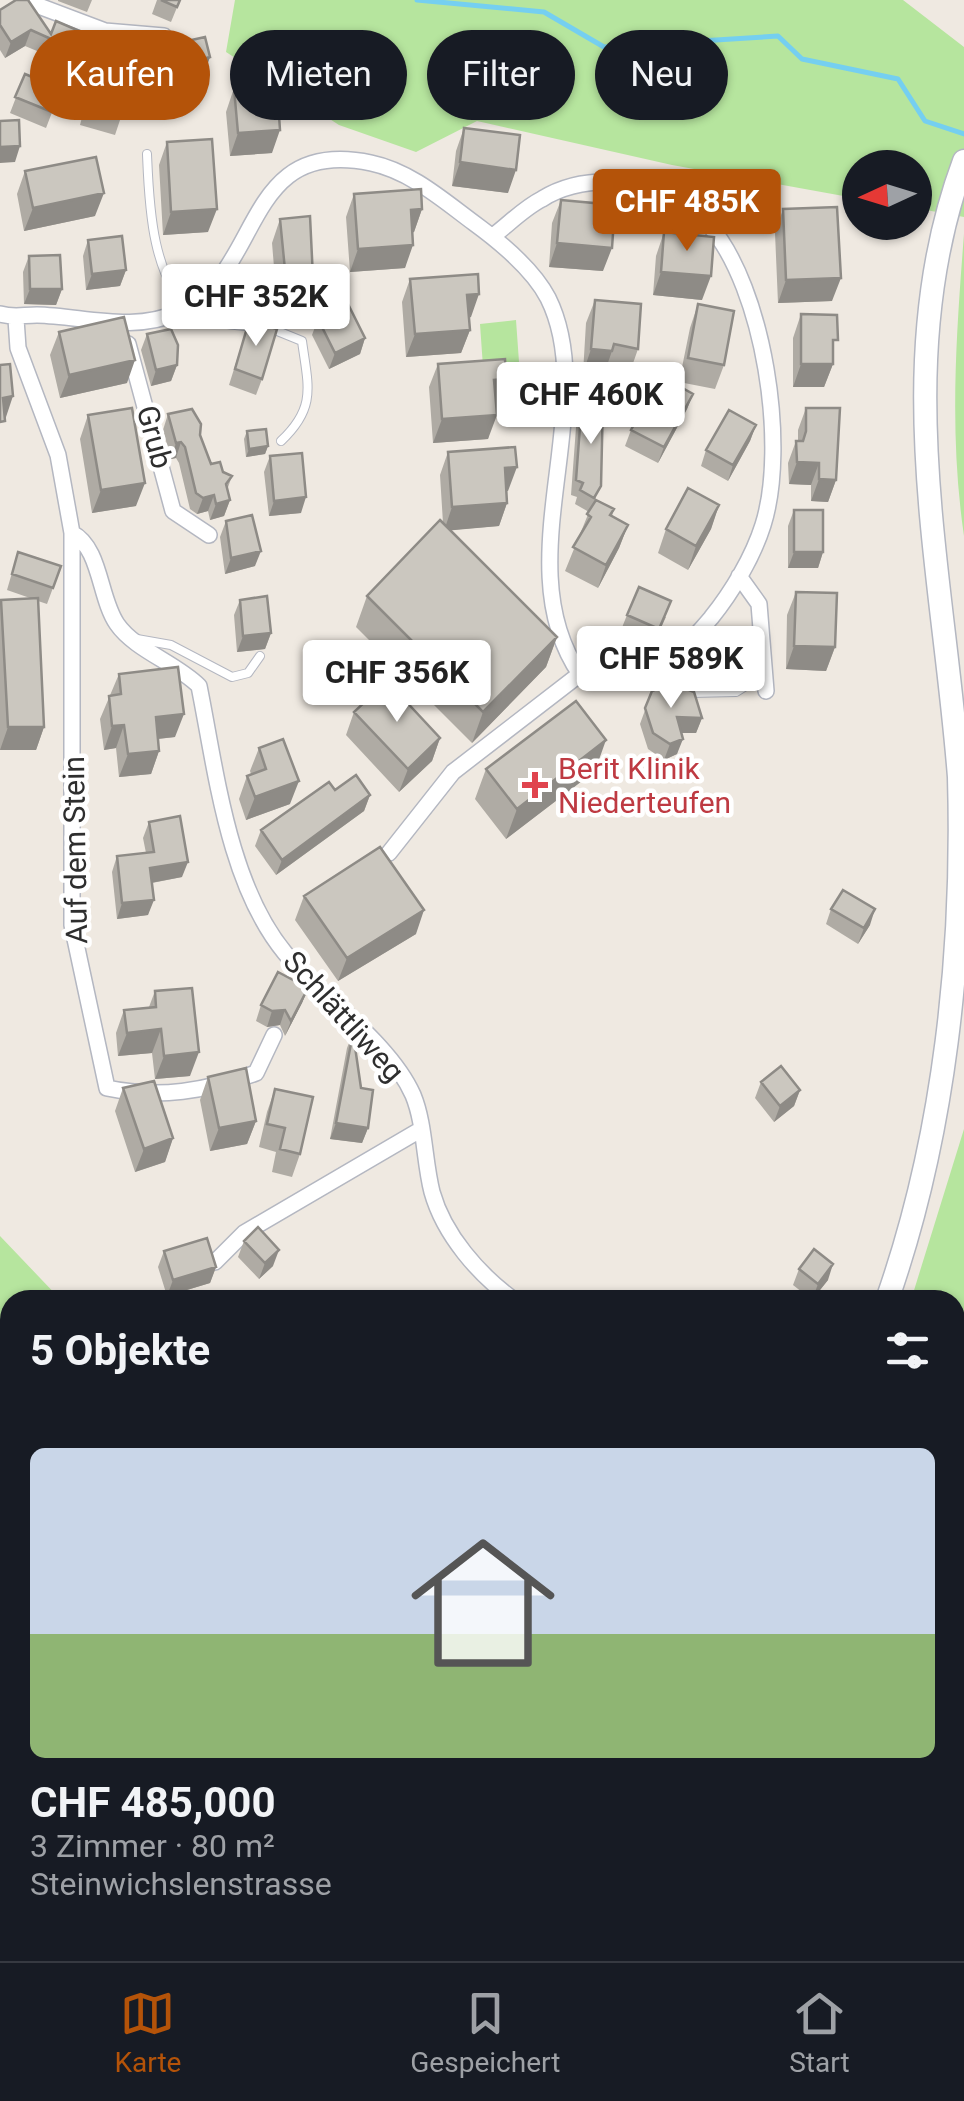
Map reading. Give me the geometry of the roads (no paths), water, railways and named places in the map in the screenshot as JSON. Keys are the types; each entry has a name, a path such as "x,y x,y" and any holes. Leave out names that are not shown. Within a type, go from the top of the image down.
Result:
{"main road":[{"path":"890,1290 914,1216 933,1134 955,996 960,923 959,781 926,448 926,322 939,240 964,160"}],"street":[{"path":"23,0 102,30"},
{"path":"8,316 122,323 155,320 188,307 216,284 262,202 282,178 305,165 338,160 373,163 425,186 493,236 546,295 561,342 564,358 551,602 558,634 580,674"},
{"path":"389,853 453,772 580,674 622,677 646,673 668,661 697,634 739,576 763,525 773,436 756,328 724,245 688,205 652,187 600,181 540,199 493,236"},
{"name":"Schlättliweg","path":"8,316 58,455 72,533 90,552 102,596 118,626 181,668 199,686 210,765 240,864 265,920 282,950 397,1070 413,1096 433,1196 454,1238 487,1281 500,1290"},
{"name":"Grub","path":"122,323 173,511 209,535"},
{"name":"Auf dem Stein","path":"72,533 72,926 106,1088 142,1095 206,1090 256,1073 274,1035"},
{"path":"739,576 759,604 765,683"},
{"path":"216,1262 244,1233 420,1130"}],"lane":[{"path":"146,154 151,232 188,307 219,323 277,329 302,341 310,394 299,424 281,441"},
{"path":"133,638 171,645 232,676 248,673 260,656"},
{"path":"690,693 736,692 765,683"}],"waterway":[{"path":"417,0 544,12 604,47 778,36 802,59 898,79 925,121 964,134"}],"place":[{"name":"Berit Klinik Niederteufen","path":"535,785"}]}
